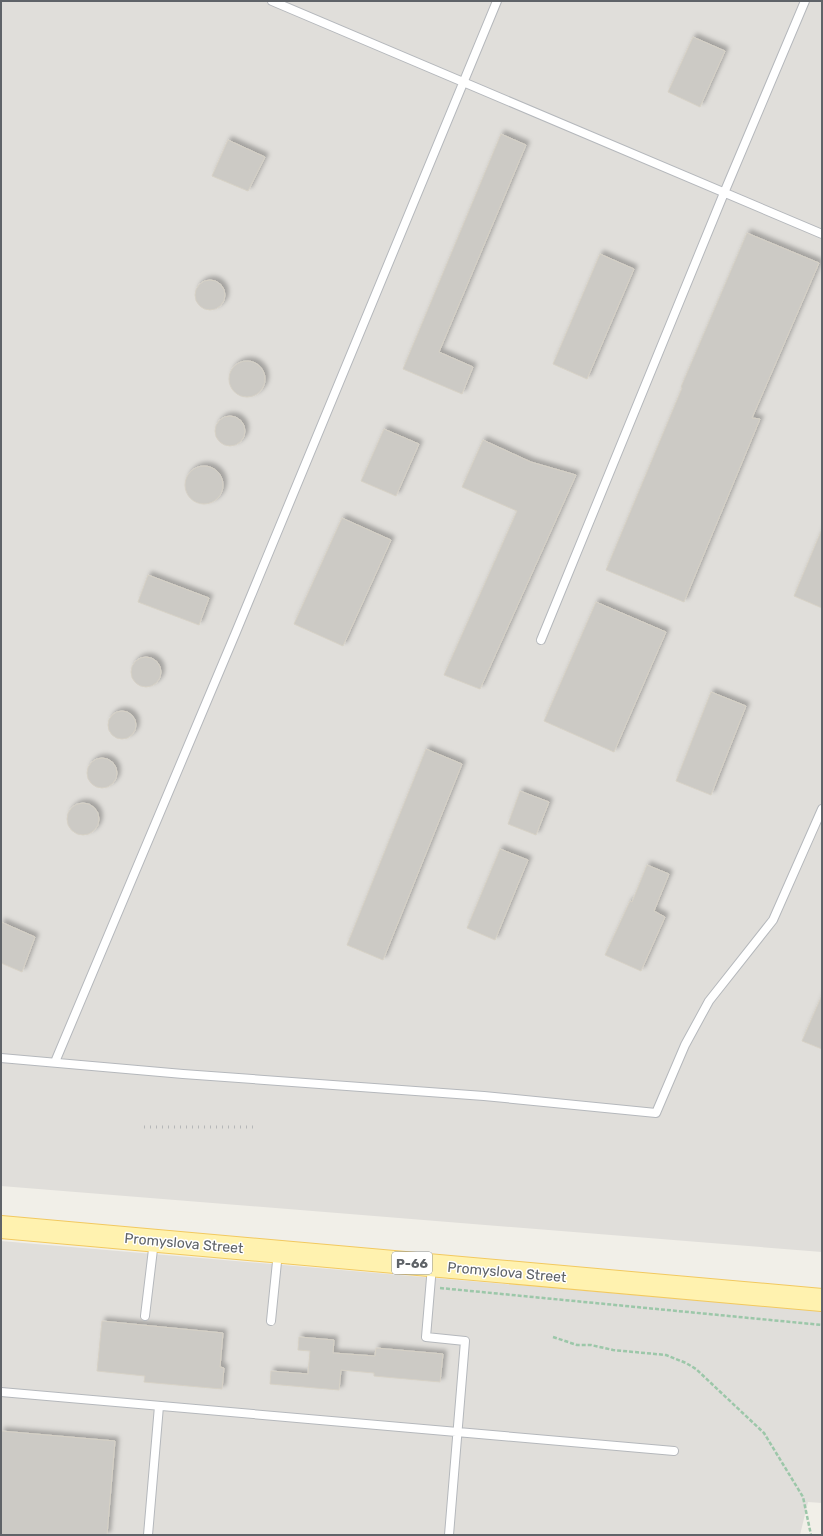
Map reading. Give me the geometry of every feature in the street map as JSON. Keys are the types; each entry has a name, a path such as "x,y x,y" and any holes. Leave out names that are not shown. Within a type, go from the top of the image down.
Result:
{"main road":[{"name":"Promyslova Street","path":"1,1227 822,1300"}],"lane":[{"path":"272,1 822,234"},
{"path":"55,1062 236,632 496,1"},
{"path":"540,640 724,193 805,1"},
{"path":"1,1058 484,1096 656,1113 685,1045 709,1001 773,920 822,809"},
{"path":"145,1316 154,1241"},
{"path":"272,1321 279,1252"},
{"path":"432,1265 426,1337 465,1341 449,1535"},
{"path":"1,1392 674,1451"},
{"path":"148,1535 159,1406"}],"path":[{"path":"430,1287 822,1325"},
{"path":"553,1337 577,1345 591,1345 613,1350 666,1355 686,1363 696,1370 764,1434 803,1497 811,1535"}],"shaded area":[{"path":"1,1 822,1 822,1252 1,1186"},
{"path":"1,1241 822,1311 822,1503 808,1502 800,1535 1,1535"}],"building":[{"path":"693,37 725,51 700,107 668,92"},
{"path":"501,134 526,145 439,352 473,367 462,394 403,369"},
{"path":"228,140 265,157 248,191 212,176"},
{"path":"747,233 819,263 752,418 760,419 684,602 606,570 682,388 681,387"},
{"path":"600,254 634,269 587,379 553,364"},
{"path":"210,280 221,284 225,295 221,306 210,310 199,306 195,295 199,284"},
{"path":"247,361 257,364 262,369 265,379 262,389 257,394 247,397 237,394 232,389 229,379 232,369 237,364"},
{"path":"230,416 241,420 245,431 241,442 230,446 219,442 215,431 219,420"},
{"path":"384,429 419,444 396,496 361,481"},
{"path":"483,440 531,462 576,475 480,689 444,675 517,511 462,487"},
{"path":"200,466 208,466 215,469 220,474 223,485 220,496 215,501 208,504 200,504 193,501 188,496 185,489 185,481 188,474 193,469"},
{"path":"342,518 391,540 343,646 294,624"},
{"path":"822,529 822,608 794,596"},
{"path":"148,575 209,598 199,625 138,602"},
{"path":"596,602 666,632 614,752 544,721"},
{"path":"146,657 152,658 160,666 160,678 152,686 146,687 140,686 132,678 131,672 132,666 140,658"},
{"path":"711,692 746,706 711,795 676,781"},
{"path":"122,711 132,715 136,725 132,735 122,739 112,735 108,725 112,715"},
{"path":"426,749 462,764 383,960 347,945"},
{"path":"102,758 113,762 117,773 113,784 102,788 91,784 87,773 91,762"},
{"path":"520,791 549,802 536,835 508,824"},
{"path":"83,803 94,808 99,819 94,830 83,835 72,830 67,819 72,808"},
{"path":"500,849 528,860 495,940 467,928"},
{"path":"647,865 669,874 654,911 665,917 641,971 605,955 630,901 632,902"},
{"path":"1,922 35,937 22,972 1,963"},
{"path":"822,995 822,1049 802,1041"},
{"path":"102,1321 223,1333 220,1367 224,1368 222,1389 144,1382 145,1376 97,1371"},
{"path":"299,1337 334,1340 333,1353 375,1356 376,1348 443,1354 440,1382 374,1376 374,1373 341,1370 339,1390 270,1384 271,1371 308,1374 310,1351 298,1350"},
{"path":"1,1431 115,1441 107,1535 1,1535"}],"railway":[{"path":"144,1127 254,1127"}]}
